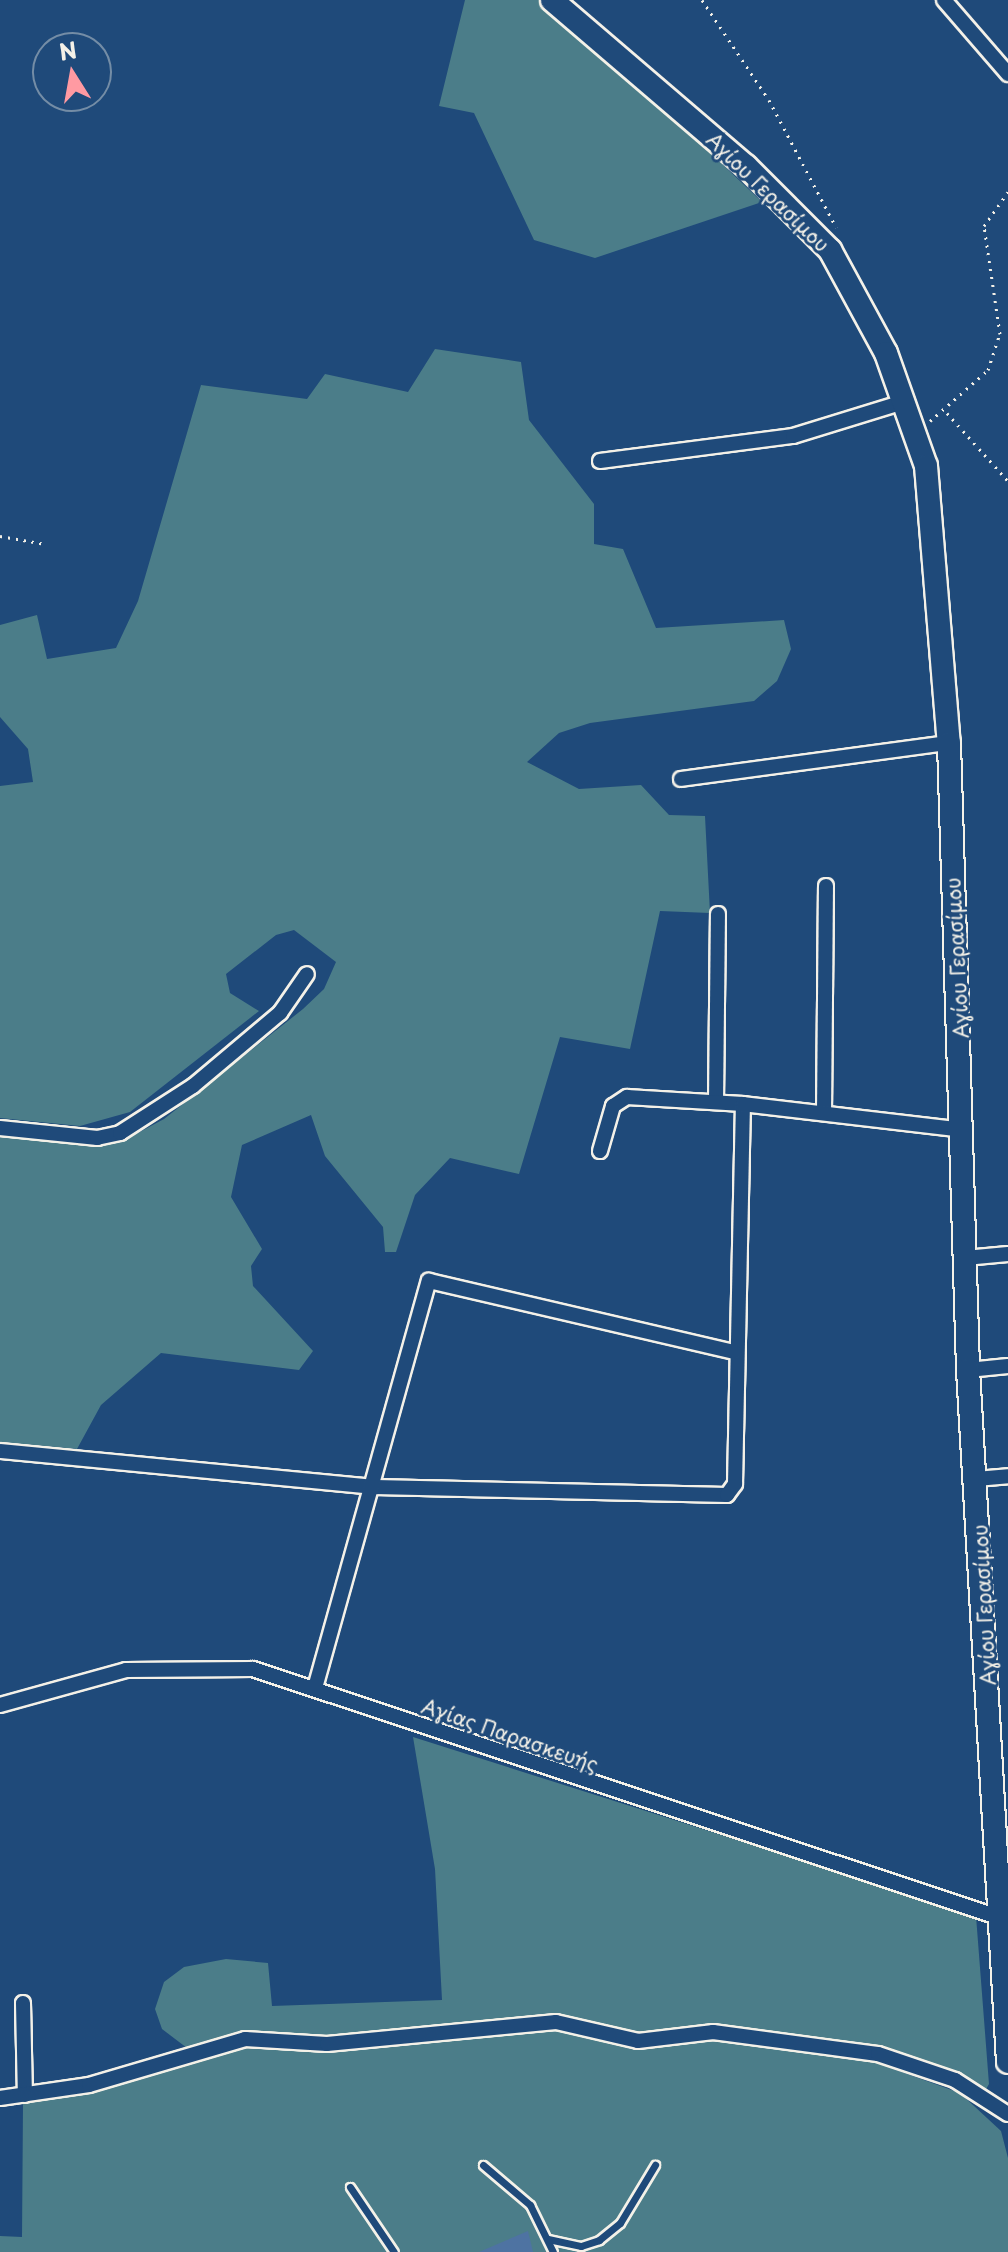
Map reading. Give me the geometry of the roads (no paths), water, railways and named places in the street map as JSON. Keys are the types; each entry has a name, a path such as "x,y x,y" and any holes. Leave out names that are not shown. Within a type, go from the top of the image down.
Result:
{"street":[{"name":"Αγίου Γερασίμου","path":"552,0 746,166 830,250 907,401 917,428 930,496 949,743 968,1370 1008,2062"},
{"path":"944,0 1008,74"},
{"path":"600,461 755,443 907,401"},
{"path":"681,779 949,743"},
{"path":"824,1113 826,886"},
{"path":"716,1102 718,914"},
{"path":"0,1128 97,1138 120,1133 193,1086 280,1013 307,974"},
{"path":"600,1151 619,1100 743,1104 963,1130"},
{"path":"0,1451 375,1487 727,1495 735,1484 735,1352 743,1104"},
{"path":"965,1258 1008,1254"},
{"path":"315,1688 375,1487 423,1289 433,1279 735,1352"},
{"path":"968,1370 1008,1366"},
{"path":"976,1479 1008,1476"},
{"name":"Αγίας Παρασκευής","path":"0,1705 85,1677 168,1665 253,1669 1001,1918"},
{"path":"23,2003 25,2095"},
{"path":"0,2098 89,2085 245,2039 327,2044 556,2022 638,2041 713,2032 878,2054 955,2080 1008,2114"}],"lane":[{"path":"483,2165 530,2205 553,2252"},
{"path":"548,2239 581,2246 599,2240 620,2223 655,2165"},
{"path":"350,2187 394,2252"}]}
